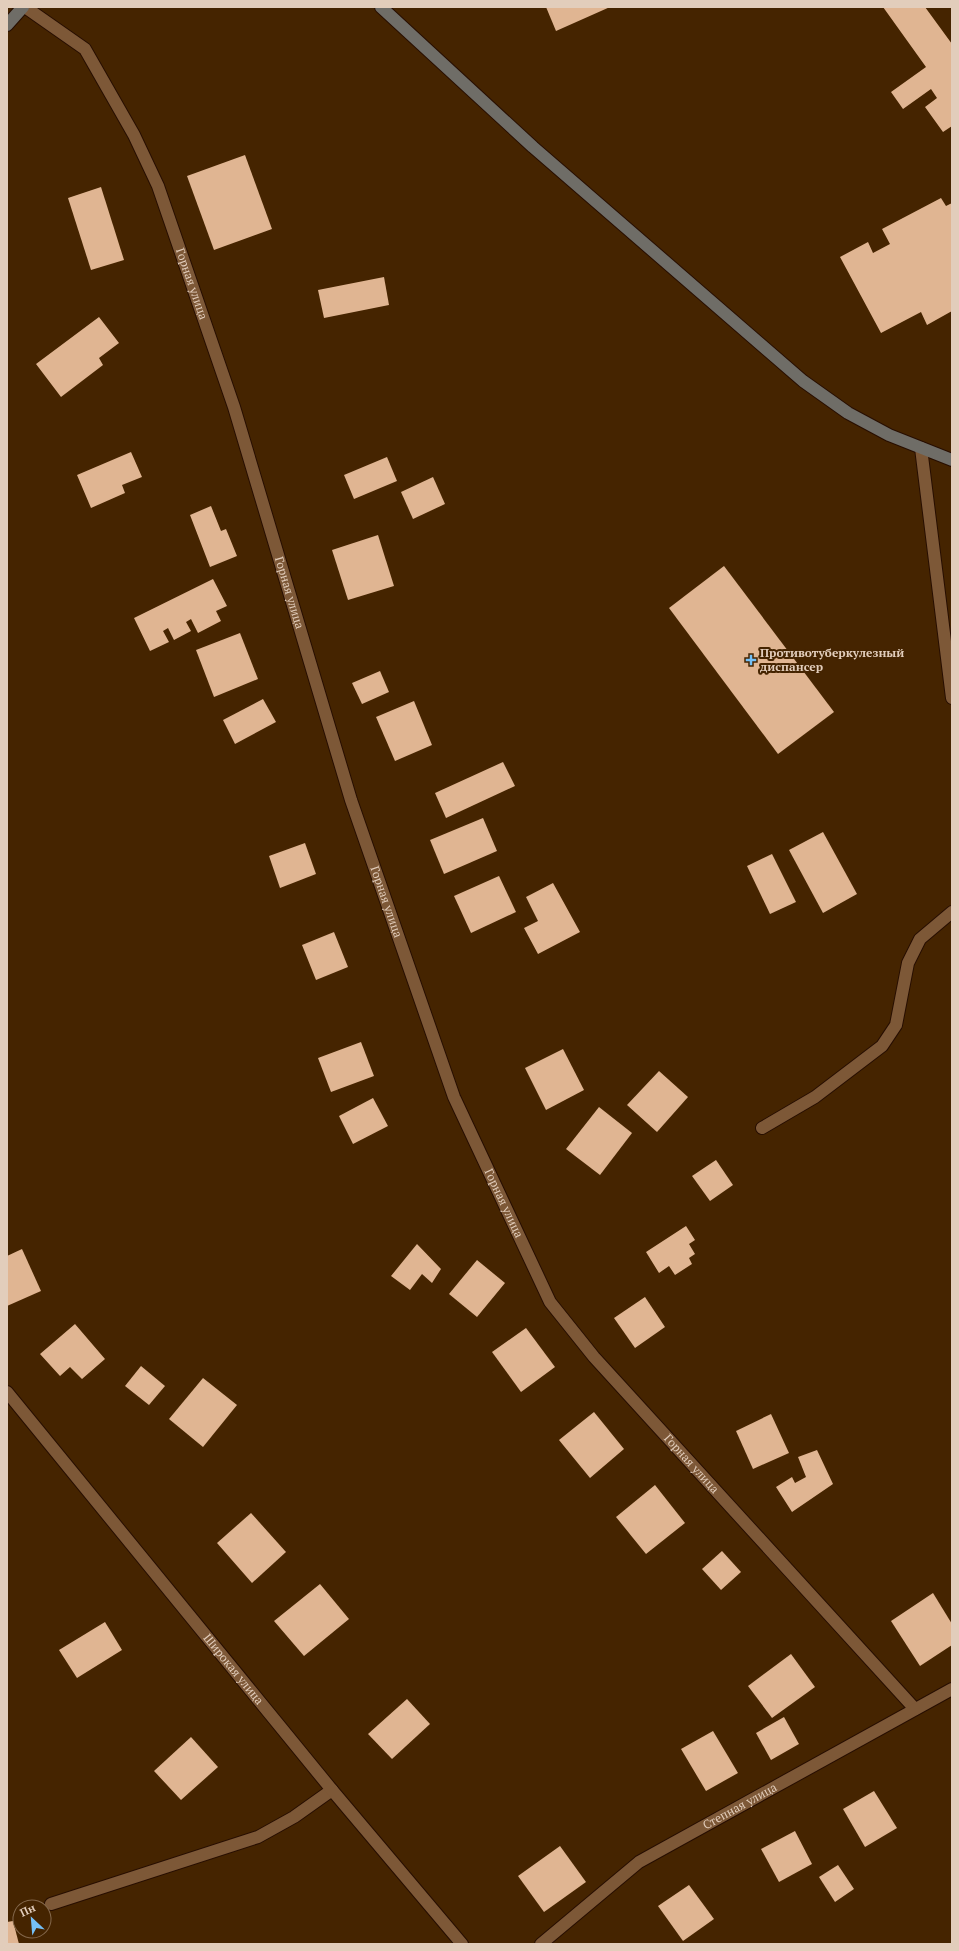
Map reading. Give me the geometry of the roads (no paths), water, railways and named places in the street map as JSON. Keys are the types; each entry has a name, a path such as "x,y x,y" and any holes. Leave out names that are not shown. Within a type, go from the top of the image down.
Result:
{"main road":[{"path":"7,25 24,7"},
{"path":"381,7 533,147 803,381 848,413 889,435 952,460"}],"street":[{"name":"Горная улица","path":"24,7 85,49 134,135 158,186 234,407 351,800 452,1090 550,1302 594,1357 915,1708"},
{"path":"921,448 952,698"},
{"path":"762,1128 815,1097 882,1046 896,1025 908,963 920,939 952,912"},
{"name":"Широкая улица","path":"7,1392 332,1790 462,1944"},
{"name":"Степная улица","path":"541,1944 639,1862 915,1708 952,1689"},
{"path":"52,1904 258,1837 294,1817 332,1790"}],"place":[{"name":"Противотуберкулезный диспансер","path":"751,660"}]}
